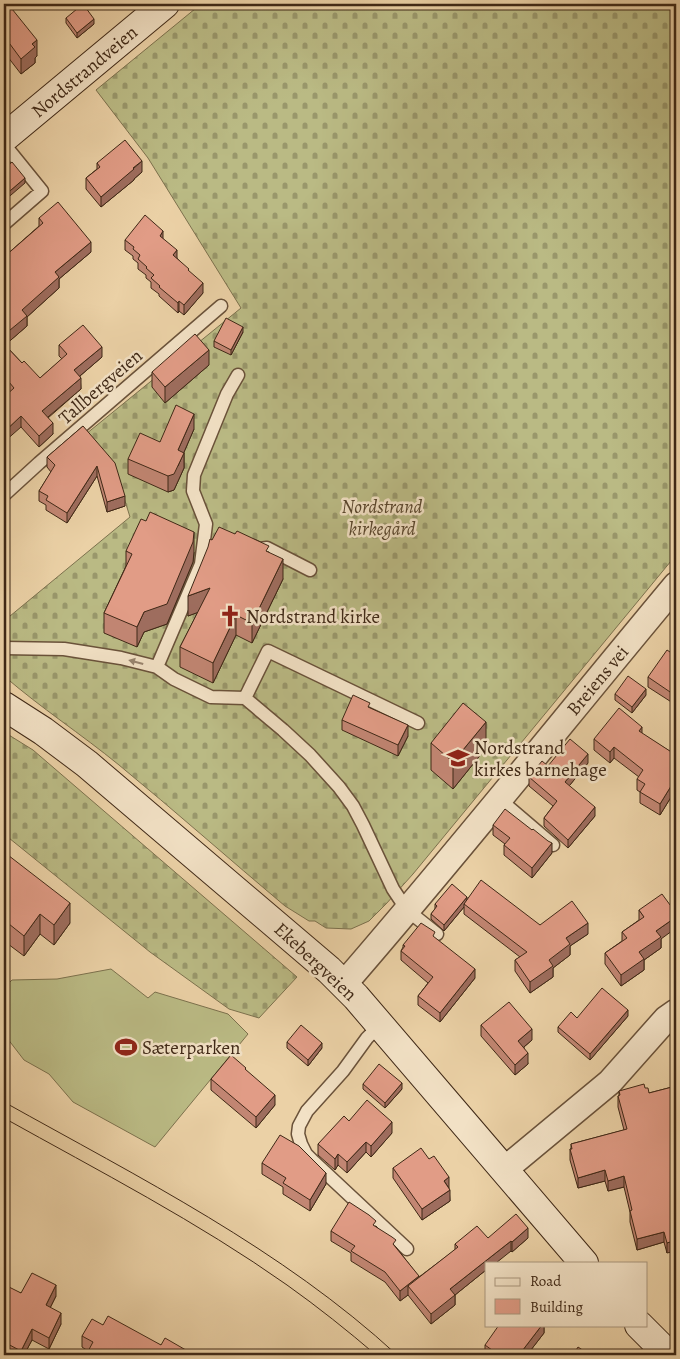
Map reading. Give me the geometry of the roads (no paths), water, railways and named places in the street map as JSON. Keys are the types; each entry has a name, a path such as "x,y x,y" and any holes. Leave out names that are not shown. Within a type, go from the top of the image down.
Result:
{"main road":[{"name":"Nordstrandveien","path":"4,138 165,4"},
{"name":"Ekebergveien","path":"4,706 44,731 107,780 344,984 583,1262"},
{"path":"640,1326 669,1355"}],"street":[{"name":"Breiens vei","path":"344,984 474,830 535,754 667,613 676,585"},
{"path":"504,1170 610,1082 666,1019 676,1012"}],"lane":[{"path":"4,144 42,191 4,224"},
{"name":"Tallbergveien","path":"4,495 221,306"},
{"path":"157,667 201,564 210,526 193,491 194,475 228,394 238,375"},
{"path":"241,540 259,549 267,548 310,570"},
{"path":"4,648 64,649 121,658 157,667 174,679 211,697 245,698 290,736 339,787 353,806 376,851 386,876 407,910 437,934"},
{"path":"245,698 268,651 418,723"},
{"path":"499,799 553,845"},
{"path":"380,1024 366,1038 342,1071 307,1111 299,1126 298,1134 306,1154 407,1249"}],"tram line":[{"path":"4,1102 158,1188 258,1248 306,1281 353,1317 397,1355"},
{"path":"4,1118 219,1240 299,1293 376,1355"}],"place":[{"name":"Nordstrand kirke","path":"230,616"},
{"name":"Nordstrand kirkes barnehage","path":"458,758"},
{"name":"Sæterparken","path":"126,1047"}],"park label":[{"name":"Nordstrand kirkegård","path":"382,517"}]}
